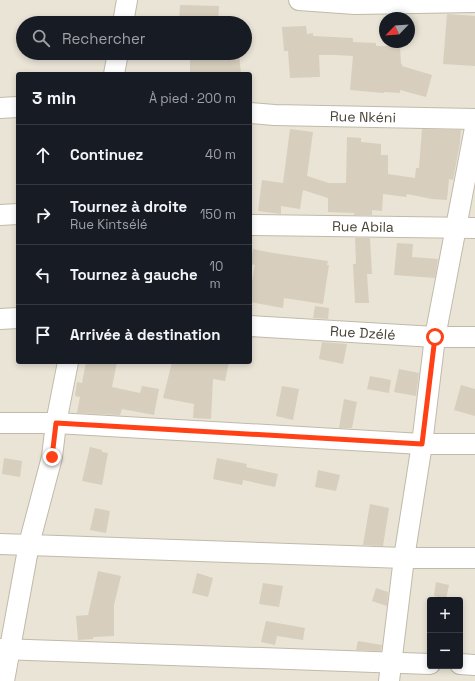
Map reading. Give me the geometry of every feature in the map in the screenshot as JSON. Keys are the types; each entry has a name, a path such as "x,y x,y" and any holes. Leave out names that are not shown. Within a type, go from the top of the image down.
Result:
{"street":[{"path":"124,16 127,0"},
{"path":"299,0 355,4 475,2"},
{"path":"114,72 117,60"},
{"path":"0,108 16,107"},
{"name":"Rue Nkéni","path":"252,113 475,120"},
{"path":"390,672 404,558 422,444 435,337 466,228 475,128"},
{"path":"0,215 16,214"},
{"name":"Rue Abila","path":"252,225 466,228"},
{"path":"0,319 16,318"},
{"name":"Rue Dzélé","path":"252,326 435,337 475,337"},
{"path":"4,681 5,648 29,544 52,457 56,423 68,364"},
{"path":"0,423 56,423 422,444 475,444"},
{"path":"0,544 404,558 475,558"},
{"path":"5,648 390,672 427,665"},
{"path":"463,664 475,665"}],"shaded area":[{"path":"0,0 475,0 475,681 0,681"}],"building":[{"path":"180,5 219,6 218,16 179,16"},
{"path":"447,14 475,16 475,66 443,64"},
{"path":"306,26 307,34 313,33 313,36 353,38 353,42 376,43 376,46 379,46 379,48 400,48 402,66 432,75 426,97 400,90 400,93 384,93 350,90 353,56 319,55 320,77 290,78 288,51 284,51 282,27"},
{"path":"190,60 240,60 241,72 190,72"},
{"path":"290,129 313,132 307,176 329,183 346,183 347,137 361,138 361,142 381,144 381,155 388,155 388,174 415,178 416,168 419,168 422,129 461,130 453,180 449,179 447,200 432,199 407,194 406,197 383,194 382,211 372,210 372,215 354,215 354,213 328,212 328,198 303,190 300,209 281,206 281,214 258,211 262,180 283,183"},
{"path":"355,238 370,238 372,274 367,274 369,303 355,303 353,264 356,264"},
{"path":"397,243 413,244 412,257 438,259 435,278 394,275"},
{"path":"253,249 328,261 327,265 329,265 323,304 284,298 283,308 252,302 252,281 255,265 252,264"},
{"path":"315,306 329,308 328,319 313,318"},
{"path":"322,342 347,344 343,364 319,359"},
{"path":"86,364 117,364 112,387 140,393 142,386 159,389 154,415 122,409 120,415 77,413 80,397 75,396 77,382 82,383"},
{"path":"172,364 229,364 225,381 213,379 211,419 193,418 194,404 163,398"},
{"path":"399,369 419,373 416,396 394,392"},
{"path":"370,376 391,380 389,393 367,389"},
{"path":"461,385 475,389 475,416 454,410"},
{"path":"282,386 299,389 293,420 276,416"},
{"path":"344,399 357,402 352,428 339,428"},
{"path":"90,447 108,453 102,485 82,481"},
{"path":"4,458 22,461 20,477 2,474"},
{"path":"217,458 247,464 246,467 278,474 275,487 243,480 242,485 213,479"},
{"path":"318,470 340,475 336,491 315,487"},
{"path":"370,504 389,508 383,546 363,545"},
{"path":"95,508 110,511 106,533 90,530"},
{"path":"98,571 121,576 114,605 114,636 93,637 93,639 78,640 76,616 88,615"},
{"path":"197,573 213,578 208,597 192,593"},
{"path":"436,582 449,585 446,597 434,596"},
{"path":"263,583 283,586 279,607 259,604"},
{"path":"376,588 388,592 387,606 372,601"},
{"path":"266,621 305,628 303,640 277,636 275,645 261,642"},
{"path":"358,641 382,645 381,651 356,650"}],"route":[{"path":"52,457 56,423 422,444 435,337"}]}
